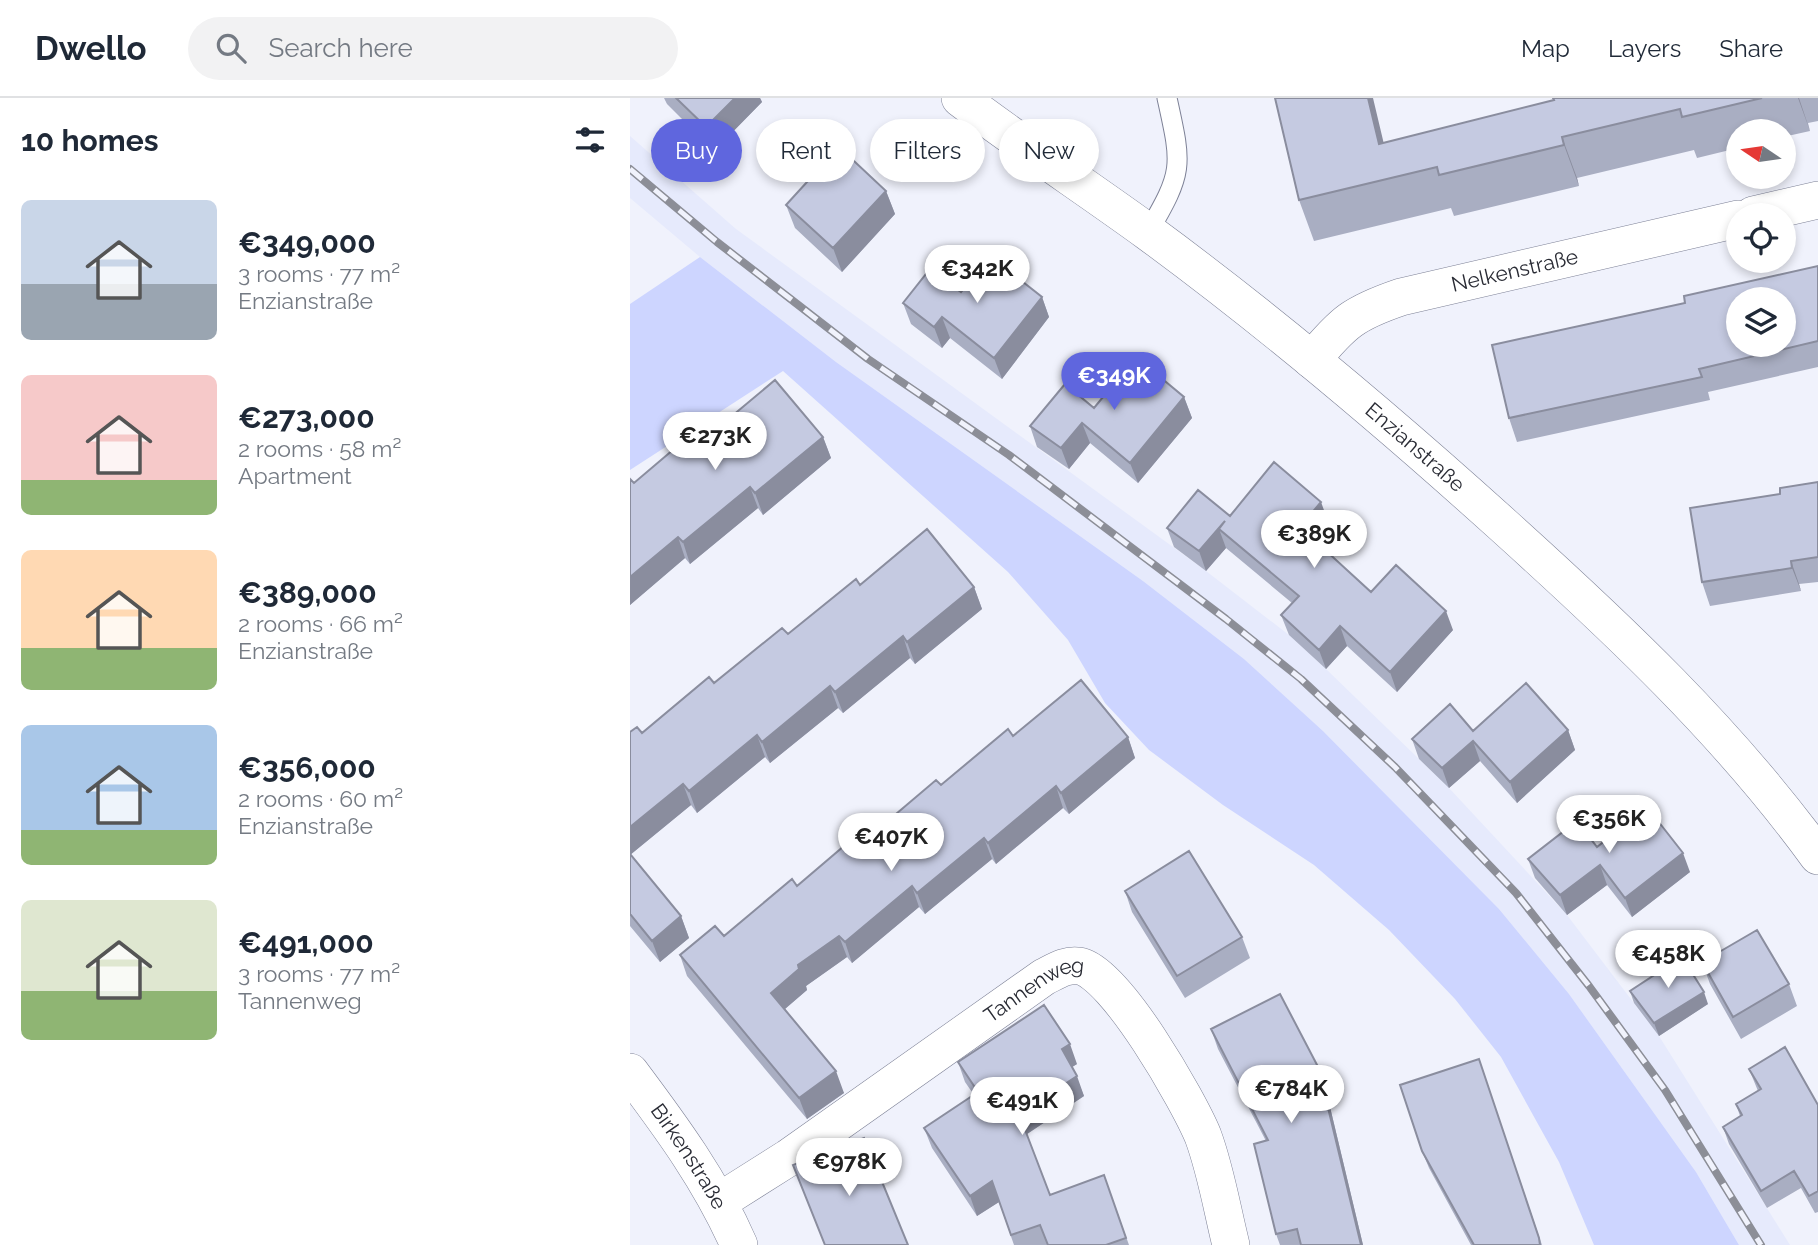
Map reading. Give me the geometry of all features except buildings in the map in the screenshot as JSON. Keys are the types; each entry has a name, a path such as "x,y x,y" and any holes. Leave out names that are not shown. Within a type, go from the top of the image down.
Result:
{"street":[{"name":"Enzianstraße","path":"960,98 1148,232 1312,360 1430,459 1643,654 1715,728 1818,856"},
{"path":"1796,205 1818,200"},
{"name":"Nelkenstraße","path":"1312,360 1340,326 1364,309 1401,297 1726,222"},
{"name":"Tannenweg","path":"720,1202 788,1158 1044,977 1064,966 1081,966 1098,975 1118,997 1191,1107 1204,1139 1231,1245"},
{"name":"Birkenstraße","path":"630,1072 692,1155 720,1202 740,1245"}],"lane":[{"path":"1148,232 1170,194 1178,170 1178,148 1167,98"}],"shaded area":[{"path":"630,136 651,154 651,182 682,182 736,229 1206,571 1289,635 1449,788 1567,915 1659,1036 1790,1245 1739,1245 1696,1172 1569,994 1499,909 1323,731 1244,659 1143,581 836,362 700,257 630,198"},
{"path":"700,257 836,362 1143,581 1244,659 1323,731 1499,909 1569,994 1696,1172 1739,1245 1594,1245 1559,1162 1501,1057 1455,999 1389,930 1314,865 1223,805 1149,750 1105,703 1068,640 1008,572 783,371 630,470 630,304"}],"railway":[{"path":"630,169 717,242 868,359 1009,455 1226,619 1301,679 1395,767 1516,893 1589,986 1665,1090 1761,1245"}]}
